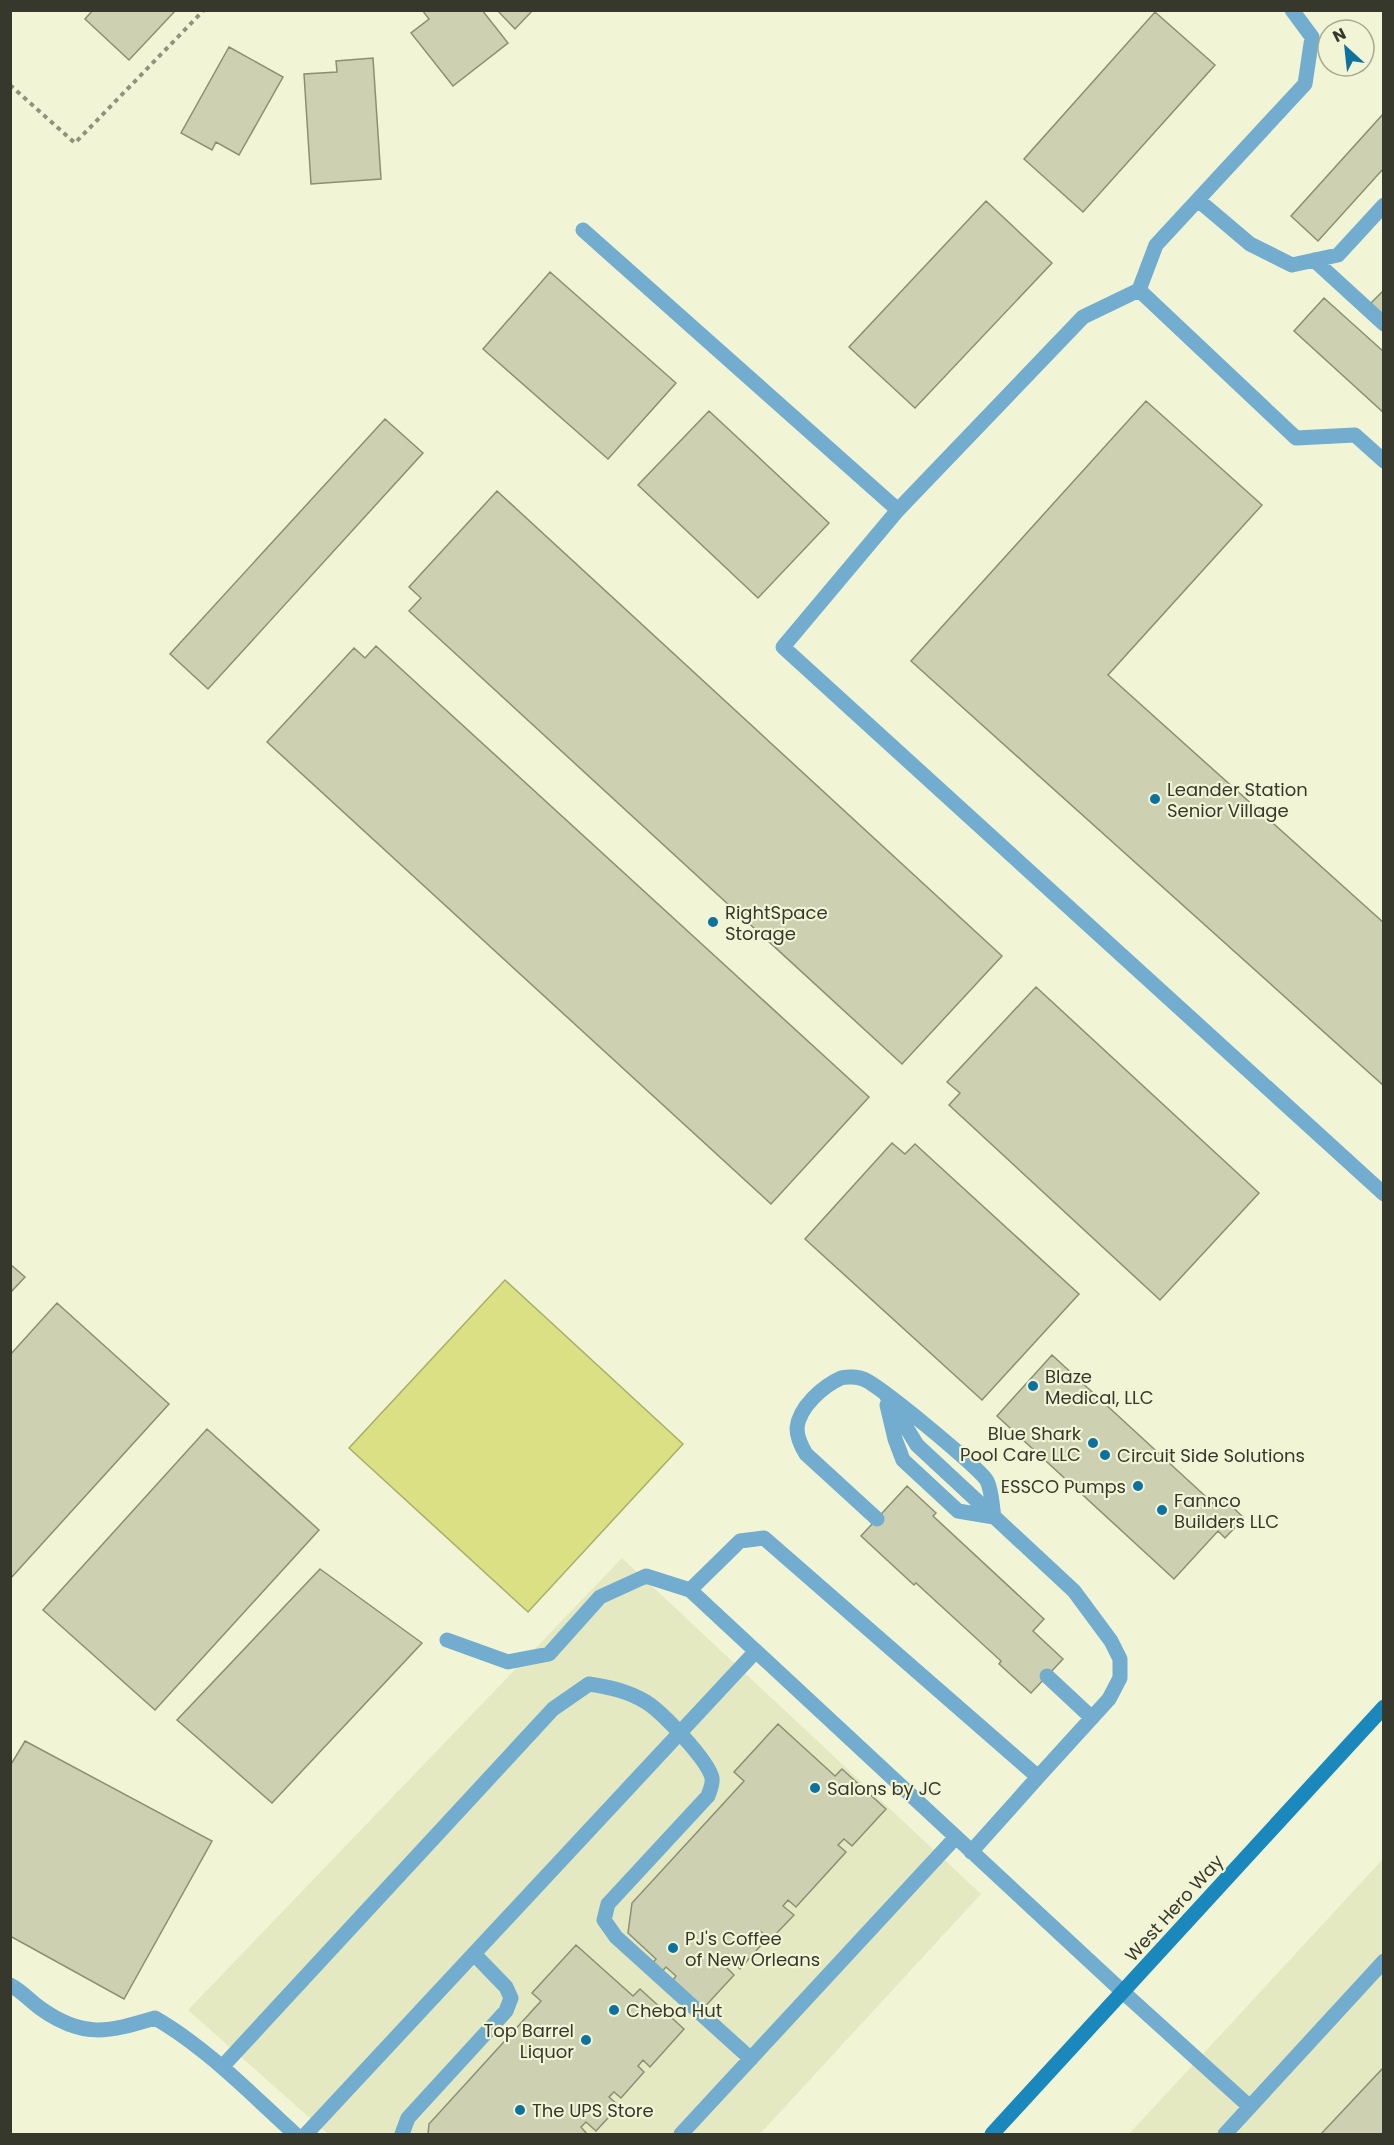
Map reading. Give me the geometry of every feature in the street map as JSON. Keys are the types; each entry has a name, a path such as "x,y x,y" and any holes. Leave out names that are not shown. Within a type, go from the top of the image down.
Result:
{"main road":[{"name":"West Hero Way","path":"992,2134 1383,1707"}],"lane":[{"path":"1292,10 1312,37 1305,84 1156,245 1139,290 1083,317 898,510 783,647 1383,1194"},
{"path":"1198,200 1250,244 1292,265 1338,255 1383,205"},
{"path":"583,230 898,510"},
{"path":"1314,260 1383,324"},
{"path":"1139,290 1296,438 1355,435 1383,461"},
{"path":"878,1519 806,1454 799,1442 797,1428 801,1415 818,1393 843,1377 864,1379 885,1393 933,1431 987,1480 994,1517"},
{"path":"885,1393 917,1445 1074,1591 1111,1641 1120,1659 1120,1678 1109,1699 971,1852"},
{"path":"690,1590 740,1541 764,1538 1038,1777"},
{"path":"447,1640 508,1662 549,1654 600,1598 646,1576 690,1590 971,1852 1250,2107"},
{"path":"306,2134 756,1651"},
{"path":"1047,1676 1092,1718"},
{"path":"222,2067 553,1709 589,1684 619,1689 647,1703 679,1733 708,1767 712,1780 708,1796 608,1904 604,1920 615,1936 751,2059"},
{"path":"681,2134 956,1837"},
{"path":"402,2134 408,2118 506,2010 511,1998 506,1987 474,1954"},
{"path":"1225,2134 1383,1961"},
{"path":"10,1985 64,2024 94,2031 121,2028 155,2018 222,2067 295,2134"}],"path":[{"path":"10,86 75,142 204,10"}],"shaded area":[{"path":"505,1280 683,1444 528,1612 349,1448"},
{"path":"622,1558 981,1894 760,2134 328,2134 188,2010"},
{"path":"1383,1859 1383,2134 1129,2134"}],"building":[{"path":"93,10 176,10 129,60 85,19"},
{"path":"422,10 482,10 508,43 453,86 411,33 429,19"},
{"path":"497,10 533,10 515,29"},
{"path":"1155,12 1215,65 1083,212 1024,159"},
{"path":"229,47 283,77 239,155 216,142 212,150 181,133"},
{"path":"373,58 381,179 311,184 304,74 337,72 336,61"},
{"path":"1384,113 1384,168 1318,241 1291,216"},
{"path":"986,201 1052,263 915,408 849,347"},
{"path":"550,272 676,383 608,459 483,349"},
{"path":"1384,290 1384,316 1370,304"},
{"path":"1324,298 1384,352 1384,413 1294,331"},
{"name":"Leander Station Senior Village","path":"1146,401 1262,505 1108,675 1384,923 1384,1086 911,661"},
{"path":"709,411 829,523 758,598 638,485"},
{"path":"385,419 423,453 208,689 170,654"},
{"path":"497,491 1002,956 902,1064 409,611 421,598 409,587"},
{"path":"376,646 869,1097 771,1204 267,742 354,648 365,658"},
{"path":"1036,987 1259,1193 1160,1300 949,1105 960,1093 947,1082"},
{"path":"892,1143 905,1154 915,1144 1079,1294 982,1400 805,1239"},
{"path":"10,1264 25,1277 10,1293"},
{"path":"57,1303 169,1404 10,1579 10,1355"},
{"path":"1052,1355 1216,1506 1223,1498 1244,1518 1225,1538 1218,1531 1174,1579 997,1416"},
{"path":"207,1429 319,1530 155,1710 43,1610"},
{"path":"907,1486 936,1513 933,1516 1044,1619 1033,1631 1063,1659 1031,1693 999,1664 1001,1661 861,1536"},
{"path":"320,1569 422,1643 272,1803 177,1720"},
{"path":"778,1724 835,1776 842,1769 886,1809 852,1846 844,1839 838,1845 846,1852 796,1907 788,1900 783,1906 794,1915 770,1940 760,1931 756,1937 763,1943 740,1969 732,1961 727,1968 734,1975 700,2012 670,1984 676,1976 666,1967 659,1975 650,1966 656,1959 628,1933 632,1903 744,1781 734,1772"},
{"path":"25,1741 212,1841 124,1999 10,1936 10,1766"},
{"path":"576,1945 633,1996 640,1989 684,2029 650,2067 643,2060 638,2066 644,2072 621,2098 614,2092 609,2097 619,2106 596,2131 586,2122 581,2127 587,2134 428,2134 429,2124 541,2001 532,1993"},
{"path":"1384,2067 1384,2134 1321,2134"}],"place":[{"name":"Leander Station Senior Village","path":"1155,799"},
{"name":"RightSpace Storage","path":"713,922"},
{"name":"Blaze Medical, LLC","path":"1033,1386"},
{"name":"Blue Shark Pool Care LLC","path":"1093,1443"},
{"name":"Circuit Side Solutions","path":"1105,1455"},
{"name":"ESSCO Pumps","path":"1138,1486"},
{"name":"Fannco Builders LLC","path":"1162,1510"},
{"name":"Salons by JC","path":"815,1788"},
{"name":"PJ's Coffee of New Orleans","path":"673,1948"},
{"name":"Cheba Hut","path":"614,2010"},
{"name":"Top Barrel Liquor","path":"586,2040"},
{"name":"The UPS Store","path":"520,2110"}]}
